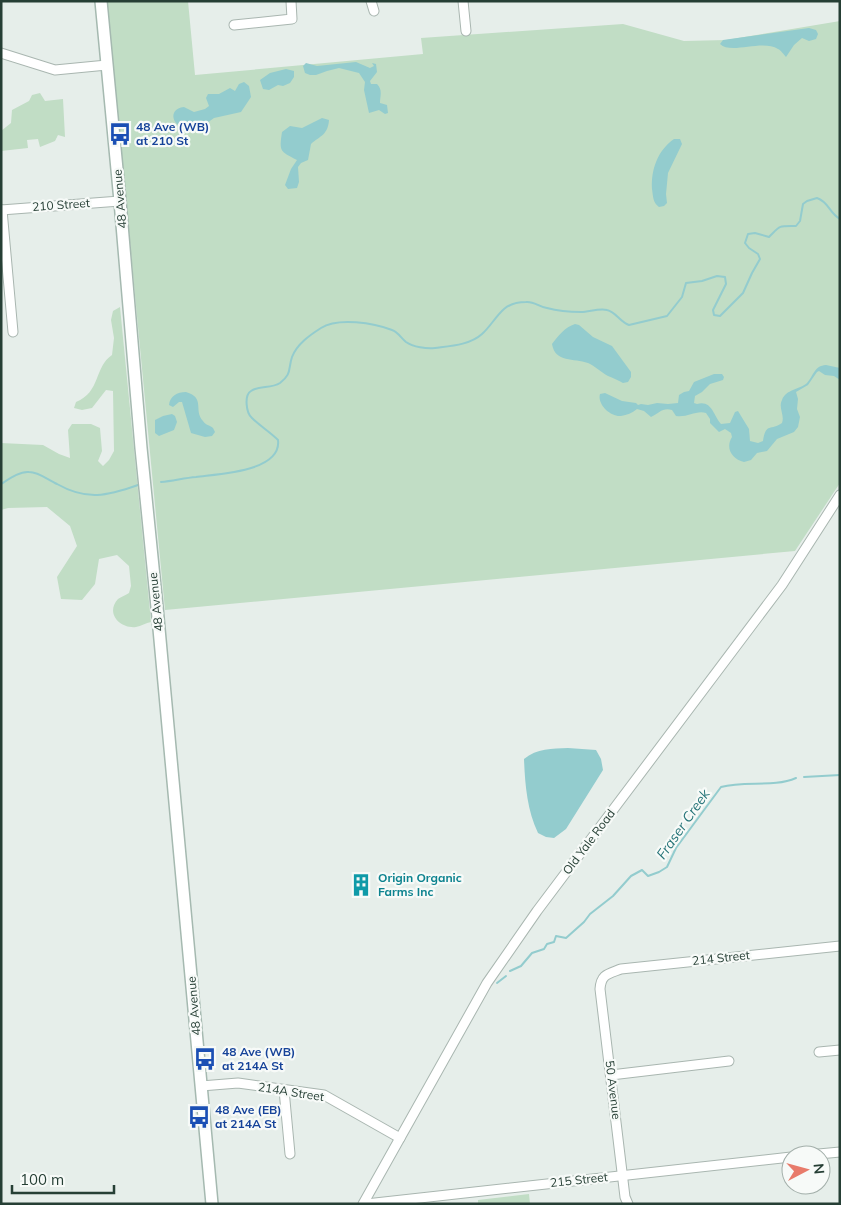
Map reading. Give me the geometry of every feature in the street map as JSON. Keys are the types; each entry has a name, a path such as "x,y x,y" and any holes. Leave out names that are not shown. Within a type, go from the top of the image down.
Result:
{"main road":[{"name":"48 Avenue","path":"101,1 212,1204"}],"street":[{"path":"234,25 292,19 291,1"},
{"path":"371,1 374,11"},
{"path":"463,1 466,31"},
{"path":"1,53 55,70 107,65"},
{"name":"210 Street","path":"2,210 120,201"},
{"path":"2,210 13,332"},
{"name":"Old Yale Road","path":"365,1204 487,983 537,910 782,586 840,496"},
{"name":"214 Street","path":"604,976 621,969 840,946"},
{"name":"50 Avenue","path":"604,976 600,981 600,989 628,1204"},
{"path":"819,1052 840,1050"},
{"path":"611,1075 729,1061"},
{"name":"214A Street","path":"201,1086 238,1083 324,1095 400,1138"},
{"path":"284,1090 290,1154"},
{"name":"215 Street","path":"365,1204 781,1158"}],"green space":[{"path":"107,1 188,1 195,75 423,54 421,38 623,24 684,41 726,40 840,21 840,483 795,551 165,610"},
{"path":"40,93 45,101 63,99 65,137 58,135 55,141 40,147 38,139 27,140 28,148 1,151 1,131 11,123 12,110 29,101 32,95"},
{"path":"120,307 151,622 136,627 120,623 114,615 114,604 118,599 129,593 131,586 129,566 117,555 99,559 95,584 82,600 61,599 57,577 77,546 70,526 47,507 8,508 1,510 1,443 43,445 70,458 68,430 72,424 91,424 100,428 102,451 98,461 103,466 109,460 114,451 113,391 106,390 92,408 82,410 74,408 76,402 90,392 102,366 112,355 114,338 111,320 113,311"},
{"path":"529,1194 530,1204 478,1204 478,1200"}],"water":[{"path":"809,28 816,30 818,34 816,39 809,41 802,38 794,45 786,57 779,50 771,46 731,48 720,44 723,40"},
{"path":"356,62 370,68 374,66 372,63 376,64 377,72 370,81 371,84 379,86 381,93 380,103 387,105 388,113 385,114 379,110 369,113 364,90 365,82 359,73 339,68 310,75 305,73 303,66 306,63 317,66"},
{"path":"286,69 294,71 294,77 290,83 283,86 278,85 269,90 263,89 260,80 270,73"},
{"path":"244,82 249,86 251,97 241,112 214,118 207,123 198,122 189,129 183,128 176,123 173,115 178,109 184,107 194,112 205,109 209,106 206,98 208,94 219,94 230,88 235,91 239,84"},
{"path":"322,118 329,120 327,129 323,135 311,144 308,160 301,163 298,167 299,182 297,188 288,189 285,185 291,169 297,160 282,150 282,132 290,126 302,128"},
{"path":"674,139 680,139 682,144 668,173 667,203 659,207 653,197 654,168 663,149"},
{"path":"575,324 579,325 593,337 612,346 631,372 628,382 623,383 608,376 588,363 566,359 557,354 552,344 559,335"},
{"path":"826,365 840,368 840,380 834,376 817,372 808,385 796,392 798,399 797,409 800,417 798,427 794,432 777,439 767,451 757,453 751,460 744,462 733,456 731,452 729,445 732,437 731,433 725,429 719,432 710,423 706,413 699,412 676,416 672,410 666,409 651,417 644,411 637,409 633,412 617,416 605,409 600,402 600,394 605,393 622,401 638,405 678,403 679,395 689,391 694,382 714,374 722,374 723,380 710,384 695,396 694,403 702,403 709,406 721,424 730,423 735,412 738,411 749,429 750,441 758,443 763,441 767,429 782,423 781,403 784,396 807,383 819,367"},
{"path":"186,392 198,401 200,417 215,432 212,436 205,437 191,433 182,402 173,407 169,405 174,395"},
{"path":"172,414 177,422 174,430 159,436 155,433 155,420"},
{"path":"568,748 596,750 601,759 603,770 566,829 554,838 546,837 538,833 531,815 524,759 539,751"}],"waterway":[{"path":"161,482 232,472 259,465 270,459 276,451 278,440 250,416 247,396 254,389 273,386 284,380 297,348 304,340 328,325 346,322 376,325 394,331 412,345 432,348 447,347 472,341 485,331 504,309 520,302 532,302 544,307 568,312 607,310 629,325 667,316 682,297 686,283 702,281 717,276 725,277 726,284 713,310 714,315 720,316 743,293 760,259 758,254 745,243 748,234 755,233 769,237 780,227 796,226 800,221 803,204 817,198 824,202 833,214 840,219"},
{"path":"1,484 18,474 33,472 68,489 88,495 107,494 138,485"},
{"name":"Fraser Creek","path":"804,777 840,775"},
{"name":"Fraser Creek","path":"510,971 521,966 532,953 544,949 547,944 554,942 556,936 566,938 590,914 613,896 631,876 642,870 648,876 667,867 676,848 721,787 740,784 778,783 796,778"},
{"name":"Fraser Creek","path":"497,983 506,976"}],"place":[{"name":"48 Ave (WB) at 210 St","path":"120,134"},
{"name":"Origin Organic Farms Inc","path":"361,885"},
{"name":"48 Ave (WB) at 214A St","path":"205,1059"},
{"name":"48 Ave (EB) at 214A St","path":"199,1117"}]}
